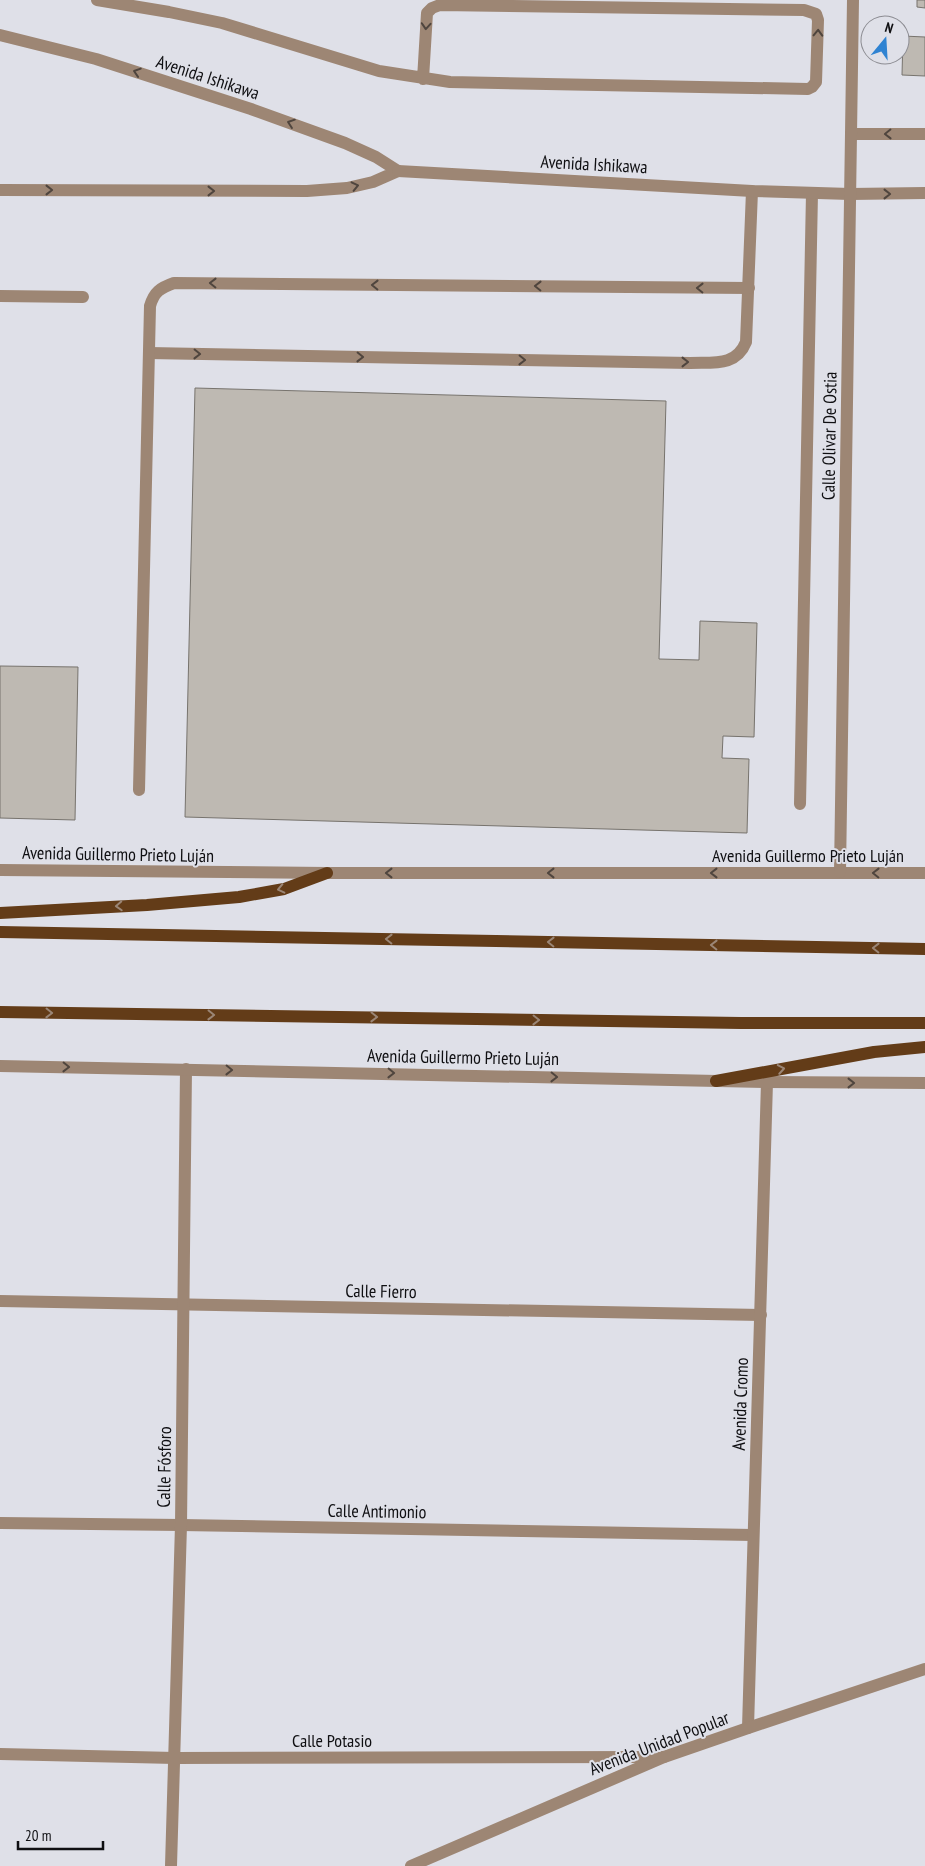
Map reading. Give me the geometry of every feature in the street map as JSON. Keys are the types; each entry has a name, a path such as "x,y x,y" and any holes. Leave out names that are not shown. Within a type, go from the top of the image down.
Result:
{"main road":[{"path":"0,913 147,905 239,897 284,889 327,873"},
{"path":"0,932 925,948"},
{"path":"0,1012 925,1023"},
{"path":"716,1081 874,1052 925,1047"}],"street":[{"path":"97,0 169,12 222,24 379,71 423,79 450,82 808,89 816,82 818,20 816,14 811,11 440,5 432,8 427,13 423,79"},
{"name":"Calle Olivar De Ostia","path":"840,872 853,0"},
{"name":"Avenida Ishikawa","path":"0,35 96,59 251,109 345,143 376,157 398,171"},
{"path":"851,134 925,134"},
{"name":"Avenida Ishikawa","path":"0,190 307,191 347,188 374,182 398,171 752,191 925,194"},
{"path":"148,353 680,362 727,361 736,358 743,352 746,342 752,191"},
{"path":"800,804 812,193"},
{"path":"139,790 148,353 150,306 153,296 160,288 174,283 749,288"},
{"path":"0,296 83,297"},
{"name":"Avenida Guillermo Prieto Luján","path":"0,870 327,873 925,873"},
{"name":"Avenida Guillermo Prieto Luján","path":"0,1066 925,1084"},
{"name":"Calle Fósforo","path":"171,1866 181,1525 186,1069"},
{"name":"Avenida Cromo","path":"748,1728 767,1082"},
{"name":"Calle Fierro","path":"0,1300 761,1315"},
{"name":"Calle Antimonio","path":"0,1523 753,1535"},
{"name":"Avenida Unidad Popular","path":"411,1866 664,1757 925,1669"},
{"name":"Calle Potasio","path":"0,1754 175,1758 664,1757"}],"building":[{"path":"917,0 925,0 925,8 917,7"},
{"path":"910,36 925,37 925,76 902,75 902,65 910,65"},
{"path":"195,388 666,401 659,659 699,660 700,621 757,623 754,737 723,736 722,758 749,759 747,833 185,817"},
{"path":"0,666 78,667 75,820 0,818"}]}
